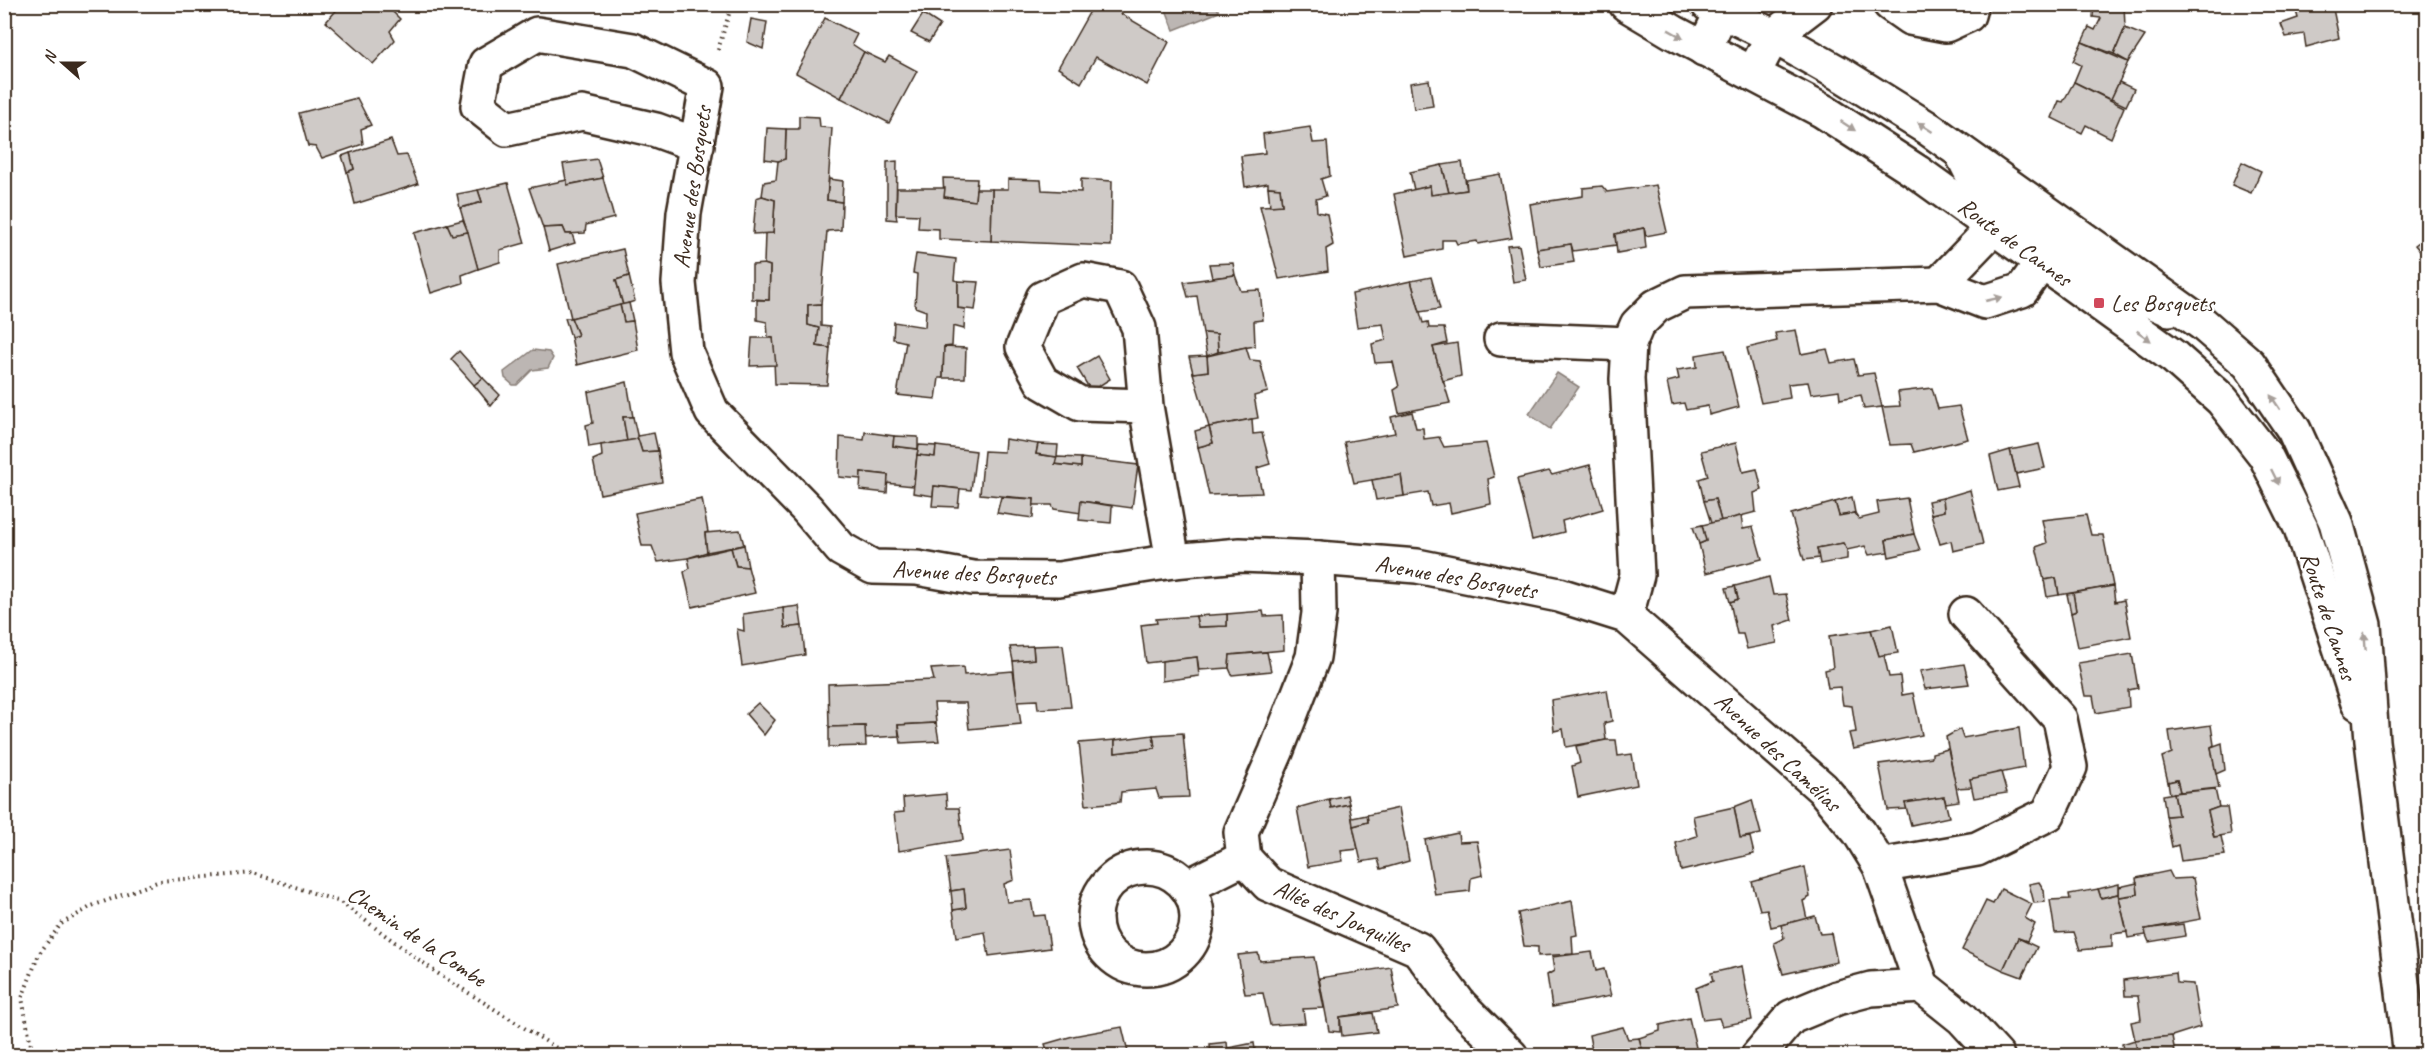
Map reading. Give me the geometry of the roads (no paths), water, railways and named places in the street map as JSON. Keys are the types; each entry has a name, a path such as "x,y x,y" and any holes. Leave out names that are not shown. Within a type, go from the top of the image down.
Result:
{"street":[{"name":"Route de Cannes","path":"1626,4 1704,49 1823,111 1917,172 2008,222 2042,262 2174,357 2222,400 2265,455 2301,528 2334,634 2372,741"},
{"path":"1753,74 1780,30 1815,4"},
{"path":"1890,4 1910,18 1946,25 1968,15 1971,4"},
{"name":"Route de Cannes","path":"1717,7 1780,30 1961,152 2203,324 2249,364 2294,430 2336,522 2364,625 2372,741 2411,1056"},
{"path":"1704,49 1717,7"},
{"name":"Avenue des Bosquets","path":"697,144 656,130 582,113 507,129 478,106 486,64 537,34 633,50 707,86 697,144 684,213 679,283 686,352 712,412 807,509 841,549 873,567 917,568 973,578 1059,579 1173,561 1240,555 1318,558 1418,566 1559,595 1626,616"},
{"path":"1961,152 1977,184 2008,222 2126,290 2203,324"},
{"path":"1939,284 2008,222"},
{"path":"1626,616 1637,575 1627,379 1629,344 1636,325 1650,313 1685,292 1939,284 1985,302 2022,290 2042,262"},
{"path":"1501,339 1629,344"},
{"path":"1146,406 1173,561"},
{"path":"1187,887 1244,858 1241,832 1276,752 1313,657 1319,613 1318,558"},
{"path":"1880,866 1977,849 2048,814 2070,767 2060,719 1966,614"},
{"name":"Avenue des Camélias","path":"1626,616 1822,788 1859,832 1880,866 1922,986"},
{"name":"Allée des Jonquilles","path":"1244,858 1268,885 1418,949 1460,1005 1511,1056"},
{"path":"1758,1056 1791,1017 1837,998 1871,989 1922,986 1962,1018 1997,1056"}],"place":[{"name":"Les Bosquets","path":"2099,303"}]}
